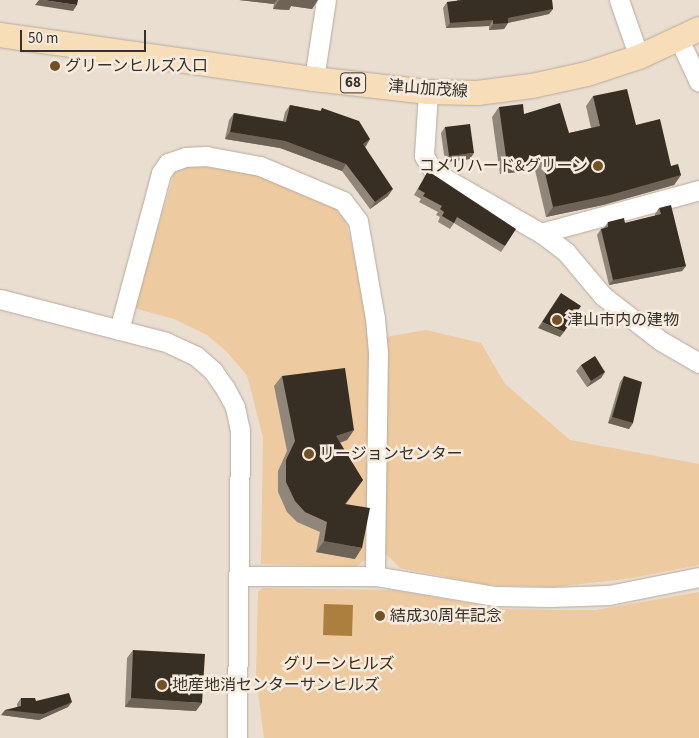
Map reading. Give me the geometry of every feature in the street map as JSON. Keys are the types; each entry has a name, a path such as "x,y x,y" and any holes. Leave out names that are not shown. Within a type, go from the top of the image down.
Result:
{"main road":[{"name":"津山加茂線","path":"0,35 314,79 428,92 477,92 532,86 587,74 639,57 689,34"}],"street":[{"path":"314,79 326,0"},
{"path":"619,0 639,57"},
{"path":"689,34 699,82"},
{"path":"428,92 424,156 434,172 541,233 566,252 603,296 661,341 699,364"},
{"path":"119,330 161,173 168,163 184,157 206,156 260,166 343,200 358,221 375,318 378,352 374,576"},
{"path":"541,233 699,190"},
{"path":"0,299 166,342 196,356 213,371 225,388 235,407 240,430 237,738"},
{"path":"239,576 374,576 495,596 551,597 609,596 699,577"}],"green space":[{"path":"176,167 205,167 254,174 335,208 346,222 371,322 370,556 356,567 261,564 263,437 247,375 225,350 207,335 174,319 134,308"},
{"path":"426,330 481,343 505,384 570,440 699,464 699,565 626,579 553,587 487,585 400,568 385,553 386,337"},
{"name":"グリーンヒルズ","path":"263,588 393,590 504,609 554,610 596,610 699,592 699,738 264,738 256,676 258,592"}],"shaded area":[{"path":"324,604 353,605 352,636 323,635"}],"building":[{"path":"43,0 78,0 77,5"},
{"path":"462,0 552,0 553,9 508,18 508,23 493,24 493,20 450,23 447,2"},
{"path":"627,89 636,125 660,119 671,166 678,164 681,175 610,195 553,207 542,160 507,164 499,107 523,104 524,114 560,103 569,133 600,126 593,96"},
{"path":"290,105 321,111 322,108 359,121 370,139 363,144 393,189 375,202 346,164 285,141 230,132 234,113 286,122"},
{"path":"470,124 474,153 449,156 445,127"},
{"path":"428,171 516,229 505,246 457,217 454,223 442,216 444,212 440,209 442,206 423,196 425,193 418,189"},
{"path":"671,205 686,266 613,280 601,229 608,227 608,222 624,218 625,223 661,214 659,208"},
{"name":"津山市内の建物","path":"561,293 581,306 564,332 542,322"},
{"path":"595,356 605,372 591,381 581,365"},
{"name":"リージョンセンター","path":"345,368 354,430 336,436 363,480 345,504 370,508 362,548 324,541 327,522 305,512 295,501 286,482 286,460 295,441 282,376"},
{"path":"624,376 642,382 633,423 612,417"},
{"name":"地産地消センターサンヒルズ","path":"133,650 205,654 202,703 131,698"},
{"path":"69,693 72,702 43,714 5,710 21,706 21,698 35,698 36,701"}],"place":[{"name":"グリーンヒルズ入口","path":"55,66"},
{"name":"コメリハード&グリーン","path":"598,166"},
{"name":"津山市内の建物","path":"557,320"},
{"name":"リージョンセンター","path":"309,454"},
{"name":"結成30周年記念","path":"380,616"},
{"name":"地産地消センターサンヒルズ","path":"162,685"}]}
